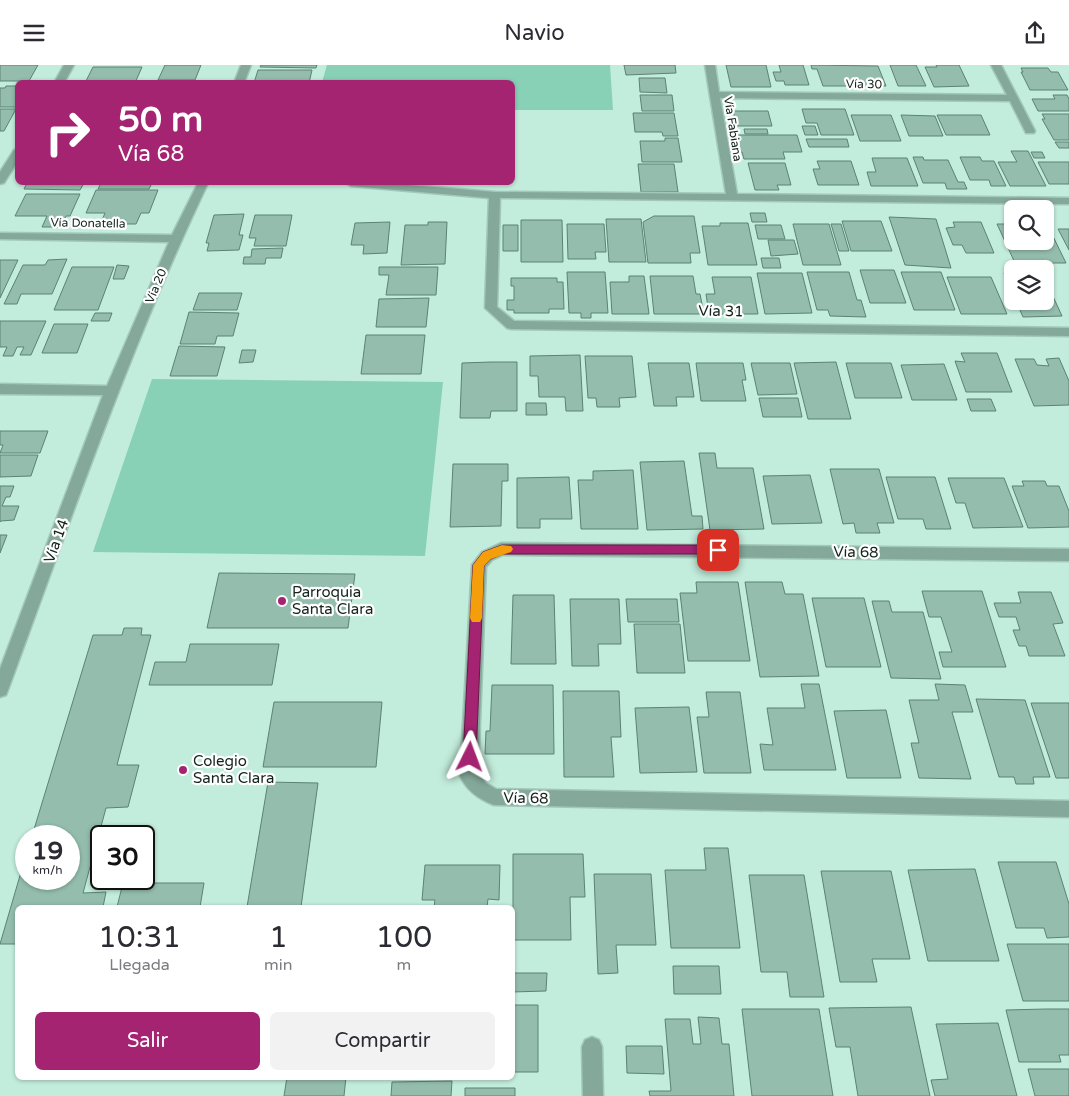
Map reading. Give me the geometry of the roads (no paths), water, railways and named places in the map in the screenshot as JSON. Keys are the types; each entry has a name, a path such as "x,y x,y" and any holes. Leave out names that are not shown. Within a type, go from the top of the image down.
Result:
{"street":[{"path":"61,80 69,65"},
{"path":"240,80 246,65"},
{"name":"Vía Fabiana","path":"710,65 732,197"},
{"path":"996,65 1030,131"},
{"name":"Vía 30","path":"715,95 1012,98"},
{"path":"0,181 15,157"},
{"name":"Vía 20","path":"111,391 176,239 202,185"},
{"path":"375,185 495,195 1069,201"},
{"name":"Vía 31","path":"495,195 491,308 511,325 1069,332"},
{"name":"Vía Donatella","path":"0,236 176,239"},
{"path":"0,389 111,391"},
{"name":"Vía 14","path":"0,690 111,391"},
{"name":"Vía 68","path":"1069,555 502,549 487,555 479,565 469,776 480,789 494,797 1069,809"},
{"path":"592,1047 593,1096"}],"place":[{"name":"Parroquia Santa Clara","path":"282,601"},
{"name":"Colegio Santa Clara","path":"183,770"}]}
